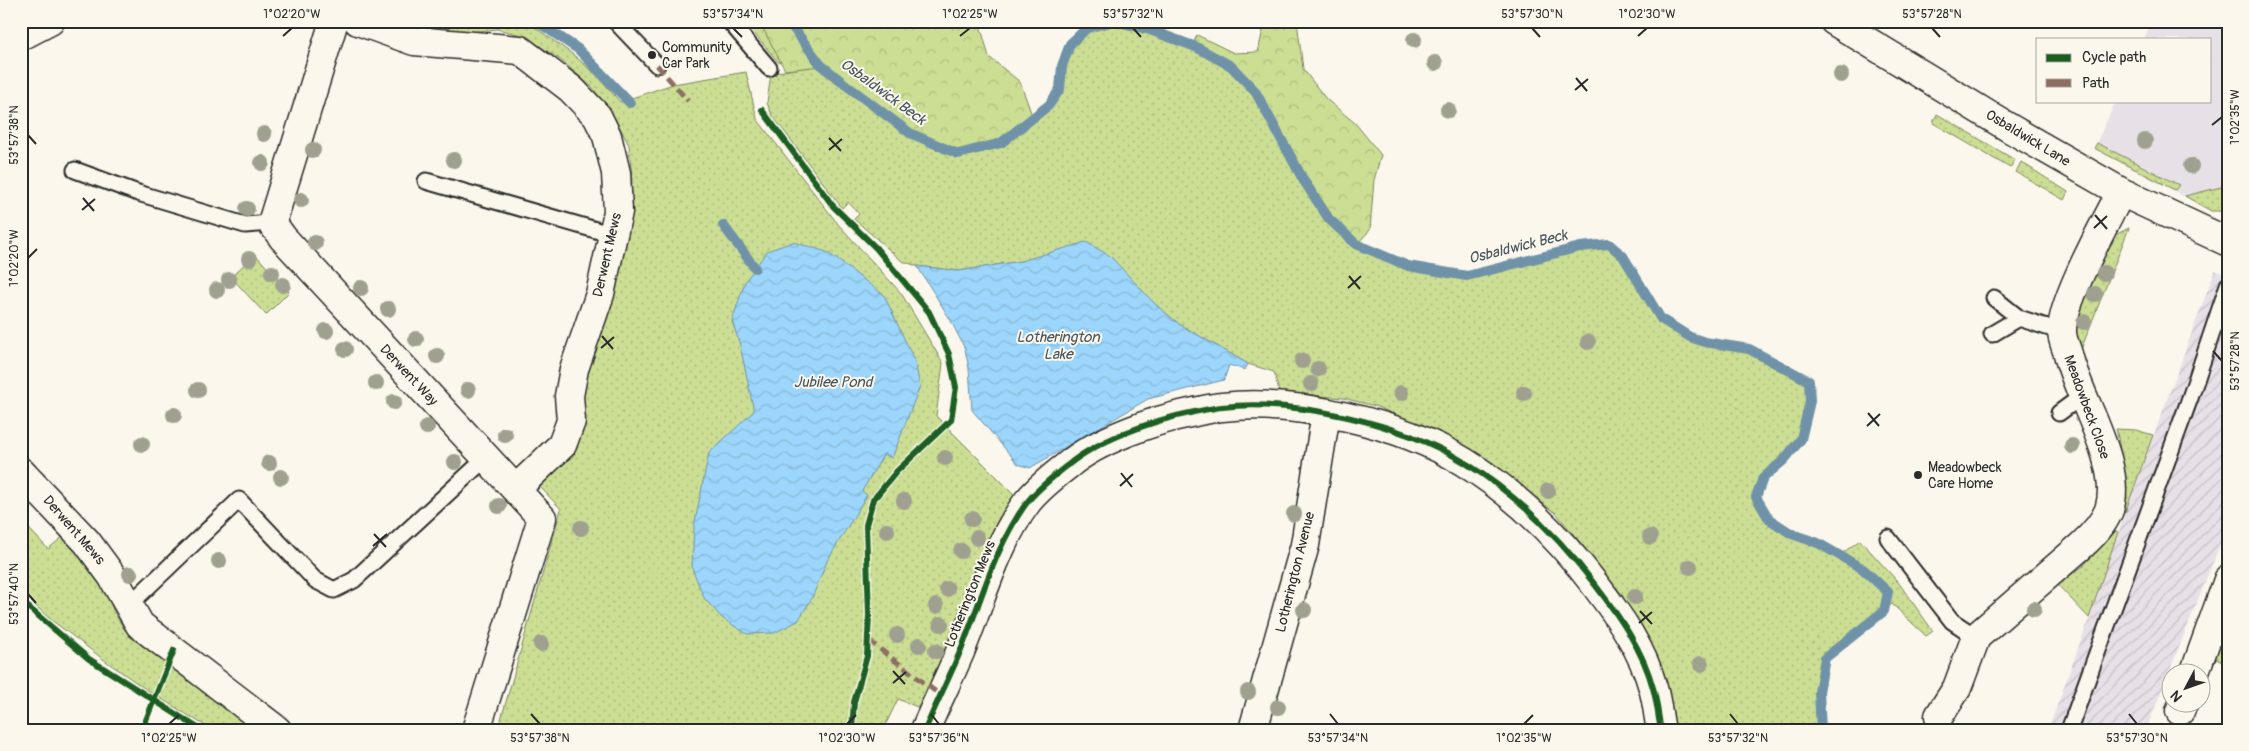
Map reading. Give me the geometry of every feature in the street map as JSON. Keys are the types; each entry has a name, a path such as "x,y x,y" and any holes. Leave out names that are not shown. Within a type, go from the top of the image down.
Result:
{"street":[{"path":"21,36 50,21"},
{"path":"272,223 334,21"},
{"name":"Derwent Mews","path":"358,21 414,41 520,50 571,89 597,116 607,136 617,183 618,212 600,294 574,369 569,396 571,421 562,445 516,490"},
{"name":"Osbaldwick Lane","path":"1834,21 2011,129 2121,192 2228,242"},
{"name":"Meadowbeck Close","path":"1939,716 1957,688 1976,637 2087,541 2097,531 2109,510 2111,488 2107,458 2096,426 2071,369 2062,332 2065,312 2121,192"},
{"name":"Derwent Way","path":"272,223 283,238 542,518 476,730"},
{"name":"Lotherington Mews","path":"924,730 960,651 985,584 1005,540 1029,500 1070,462 1108,442 1162,419 1222,407 1266,406 1326,413 1399,431 1463,461 1520,503 1569,550 1605,598 1639,650 1653,687 1661,730"},
{"name":"Lotherington Avenue","path":"1253,730 1305,545 1326,413"},
{"name":"Derwent Mews","path":"21,472 87,542 112,576 140,624 277,730"},
{"path":"2198,664 2228,580"}],"lane":[{"path":"615,21 657,65"},
{"path":"729,21 769,68"},
{"path":"76,170 138,193 245,225 272,223"},
{"path":"426,181 613,235"},
{"path":"2069,730 2187,408 2228,285"},
{"path":"1994,298 2019,318 2062,332"},
{"path":"1992,334 2019,318"},
{"path":"2059,413 2082,396"},
{"path":"128,606 238,500 315,580 334,590 354,580 486,458"},
{"path":"1888,538 1952,621 1976,637"}],"shaded area":[{"path":"2152,21 2228,21 2228,211 2211,211 2094,148 2116,102 2212,102 2212,38 2144,38"},
{"path":"2215,270 2228,276 2228,525 2172,664 2162,664 2162,690 2146,730 2048,730 2125,513"}],"green space":[{"path":"394,21 526,21 571,53 598,76 620,102 673,84 746,72 757,119 838,224 901,293 943,363 936,416 1019,499 989,544 962,605 922,709 898,699 883,730 498,730 561,509 540,487 576,445 584,427 579,389 624,228 632,179 629,145 613,115 593,88 562,61 525,36 497,29 451,34 413,30"},
{"path":"744,21 759,21 782,62 778,62"},
{"path":"759,21 979,21 989,57 1020,82 1033,118 1001,143 958,154 910,133 821,66 785,70"},
{"path":"1114,21 1150,30 1196,47 1231,66 1258,94 1304,181 1329,219 1356,244 1408,266 1467,276 1580,247 1609,244 1623,256 1661,320 1690,337 1705,342 1749,349 1809,381 1810,401 1801,439 1784,460 1763,478 1756,497 1769,519 1792,534 1818,543 1840,555 1860,540 1898,582 1933,631 1926,636 1892,604 1825,658 1819,692 1821,730 1672,730 1654,658 1621,593 1556,513 1454,440 1375,406 1343,398 1279,392 1274,372 1248,364 1179,324 1155,304 1021,261 959,271 917,266 902,261 854,219 859,214 848,202 842,208 772,115 767,103 771,73 821,65 846,85 1001,143 1049,105 1060,89 1062,66 1070,44 1087,28"},
{"path":"1265,21 1297,21 1303,69 1326,99 1355,123 1381,155 1374,180 1370,230 1358,243 1331,218 1307,181 1260,95 1231,65 1193,44 1197,35 1234,53 1258,52"},
{"path":"1937,114 2015,160 2010,168 1933,123"},
{"path":"2097,143 2179,185 2175,190 2094,148"},
{"path":"2021,162 2068,192 2064,200 2016,172"},
{"path":"2228,180 2228,211 2211,211 2185,196 2225,186"},
{"path":"2129,228 2080,352 2074,326 2099,259 2113,236"},
{"path":"255,254 289,292 266,315 231,277"},
{"path":"2116,429 2136,430 2153,435 2125,513 2122,511 2122,470"},
{"path":"21,520 48,549 65,535 104,582 113,610 124,629 145,648 194,680 253,730 212,730 147,690 50,619 21,592"},
{"path":"2116,531 2118,532 2089,618 2057,584 2081,568"},
{"path":"2228,622 2228,664 2214,657"}],"water":[{"name":"Jubilee Pond","path":"793,242 827,252 884,295 915,362 920,386 892,458 884,454 862,491 867,495 827,561 812,598 798,621 774,633 747,634 722,618 704,598 692,568 694,526 709,453 754,411 740,345 732,321 745,282 767,251"},
{"name":"Lotherington Lake","path":"1086,242 1110,256 1155,304 1179,324 1248,364 1245,370 1229,365 1224,380 1148,399 1030,468 1018,464 972,410 969,369 965,349 950,319 917,266 959,271 1021,261"}],"waterway":[{"path":"536,21 578,49 630,103"},
{"name":"Osbaldwick Beck","path":"788,21 821,65 846,85 910,133 958,154 1001,143 1049,105 1060,89 1062,66 1070,44 1087,28 1114,21 1150,30 1196,47 1231,66 1255,91 1304,181 1329,219 1356,244 1408,266 1467,276 1580,247 1609,244 1623,256 1661,319 1690,337 1705,342 1749,349 1809,381 1810,401 1801,439 1784,460 1763,478 1756,497 1769,519 1792,534 1818,543 1863,569 1888,592 1884,611 1825,658 1819,692 1821,730"},
{"path":"723,225 755,268"}],"marked path":[{"path":"657,65 688,101"},
{"path":"868,640 940,695"}],"cycle path":[{"path":"762,110 833,206 876,248 929,312 949,354 956,387 951,420 897,471 873,500 866,525 869,615 867,656 854,702 852,730"},
{"path":"925,730 960,652 989,574 1006,536 1016,518 1037,491 1080,456 1109,440 1143,426 1176,416 1218,407 1251,405 1282,407 1347,417 1379,425 1410,436 1439,448 1464,462 1519,502 1567,550 1622,621 1637,647 1649,674 1656,698 1661,730"},
{"path":"21,601 89,659 201,730"},
{"path":"142,730 174,650"}],"place":[{"name":"Community Car Park","path":"652,55"},
{"name":"Meadowbeck Care Home","path":"1918,475"}]}
